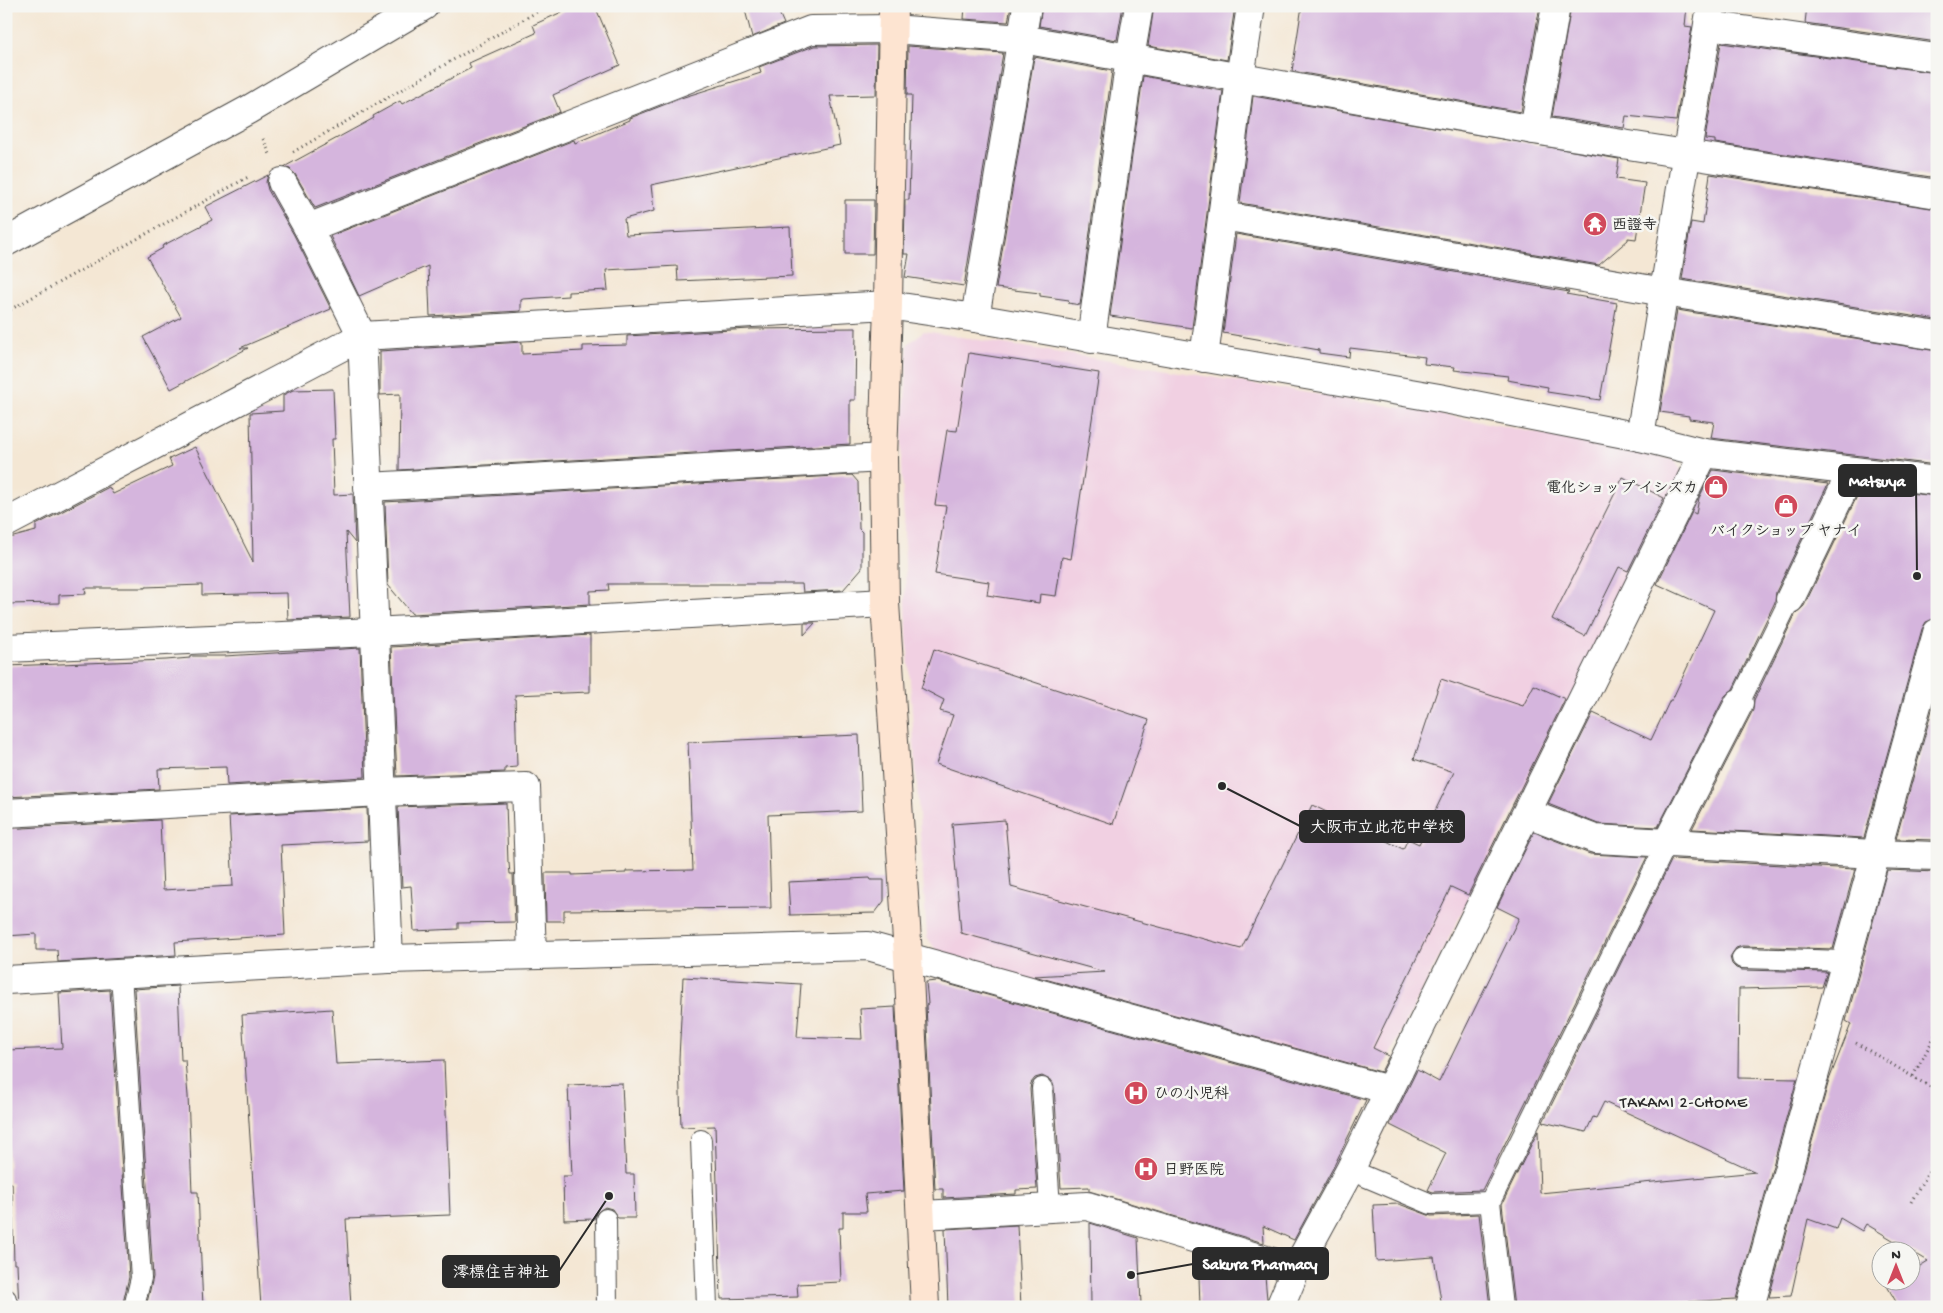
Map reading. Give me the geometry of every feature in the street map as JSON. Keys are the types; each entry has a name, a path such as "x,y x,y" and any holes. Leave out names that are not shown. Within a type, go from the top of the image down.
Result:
{"street":[{"path":"6,242 248,110 424,6"},
{"path":"975,318 1027,6"},
{"path":"1091,339 1139,6"},
{"path":"1204,358 1251,6"},
{"path":"1534,130 1556,6"},
{"path":"1640,437 1709,15 1937,58"},
{"path":"892,18 888,305 883,458 885,603 908,956 922,1214 925,1307"},
{"path":"308,228 810,30 892,18 1022,39 1534,130 1937,194"},
{"path":"282,182 308,228 362,336 373,632 389,960"},
{"path":"1223,216 1664,292 1937,336"},
{"path":"6,523 362,336 888,305 975,318 1439,398 1640,437 1704,453 1937,481"},
{"path":"1280,1307 1296,1269 1350,1170 1704,453"},
{"path":"368,487 883,458"},
{"path":"1790,599 1852,471"},
{"path":"6,648 373,632 885,603"},
{"path":"1750,1307 1937,633"},
{"path":"1667,844 1739,702"},
{"path":"6,813 381,792 526,787 532,955"},
{"path":"1527,813 1595,839 1937,856"},
{"path":"6,980 389,960 868,946 1389,1090"},
{"path":"922,1214 1087,1206 1296,1269"}],"lane":[{"path":"1739,702 1790,599"},
{"path":"1502,1307 1490,1202 1667,844"},
{"path":"1742,958 1845,961"},
{"path":"121,974 141,1278 134,1307"},
{"path":"1042,1088 1050,1207"},
{"path":"702,1140 707,1307"},
{"path":"1350,1170 1431,1204 1490,1202"},
{"path":"606,1219 607,1307"},
{"path":"6,1299 7,1307"}],"path":[{"path":"1828,1026 1937,1091"},
{"path":"1913,1076 1937,1032"},
{"path":"1911,1202 1937,1156"}],"shaded area":[{"path":"924,331 1446,415 1675,460 1684,475 1386,1062 1351,1071 939,954 927,937 907,635 902,462 908,344"}],"building":[{"path":"575,6 595,6 620,65 553,95 560,112 315,208 295,174 290,169 284,167 374,118 373,116 400,101 402,104 471,68 469,63 536,33 533,25"},
{"path":"744,6 776,6 784,24 752,37"},
{"path":"965,6 1011,6 1008,22 964,19"},
{"path":"1042,6 1123,6 1117,40 1039,26"},
{"path":"1154,6 1235,6 1227,60 1148,46"},
{"path":"1302,6 1540,6 1521,112 1292,71"},
{"path":"1571,6 1687,6 1685,26 1692,27 1676,121 1626,116 1624,128 1552,117"},
{"path":"1807,6 1937,6 1937,42 1805,23"},
{"path":"1721,43 1937,73 1937,178 1715,143 1715,140 1705,139"},
{"path":"877,45 876,95 830,96 840,145 651,185 654,211 624,219 626,235 790,227 792,276 678,281 677,266 606,270 608,290 568,292 568,296 523,299 521,300 521,311 430,316 428,266 359,296 330,236 574,140 575,143 630,120 630,118 684,97 761,73 759,67 814,46"},
{"path":"908,46 1003,53 964,286 905,277 909,254 904,254 905,200 909,200 912,95 907,95"},
{"path":"1034,57 1112,71 1080,305 1068,303 1069,300 1040,296 1040,293 996,288"},
{"path":"1143,76 1223,91 1192,328 1110,316"},
{"path":"1253,96 1619,159 1616,179 1645,183 1636,239 1628,238 1599,265 1240,203"},
{"path":"1710,174 1937,209 1937,320 1682,279 1691,222 1703,224"},
{"path":"268,175 266,182 268,190 294,235 331,309 240,348 248,348 171,389 143,337 181,317 147,257 163,248 162,246 212,220 205,207"},
{"path":"845,200 874,200 873,254 845,254"},
{"path":"1236,234 1569,292 1566,294 1617,303 1600,400 1547,392 1548,387 1507,380 1508,376 1454,370 1455,367 1424,364 1425,357 1350,348 1349,357 1319,353 1319,350 1223,333"},
{"path":"1677,310 1937,351 1937,465 1711,438 1714,422 1689,419 1689,416 1660,412"},
{"path":"856,328 855,400 850,400 850,444 399,470 400,394 380,395 380,351 522,342 522,354 583,351 583,346 627,345 627,336 750,329"},
{"path":"969,353 1099,373 1071,559 1062,557 1056,596 1040,594 1039,603 987,595 989,582 935,574 946,506 935,505 947,430 957,431"},
{"path":"333,389 335,439 332,439 334,495 353,494 355,543 346,532 350,617 288,620 287,593 202,595 202,585 145,588 85,588 86,594 59,595 59,603 6,604 6,539 36,531 36,525 109,487 113,494 172,466 169,459 195,447 253,562 250,413 283,411 283,395 293,390"},
{"path":"1713,470 1828,484 1776,592 1775,602 1733,689 1725,696 1658,827 1598,824 1548,804 1593,713 1651,740 1670,700 1672,700 1714,610 1657,584 1692,512 1696,514 1699,498"},
{"path":"852,475 858,482 859,529 862,532 862,568 843,590 803,592 802,584 608,584 609,590 590,591 590,604 412,614 388,585 385,502"},
{"path":"1623,477 1664,498 1628,571 1619,567 1585,636 1552,619"},
{"path":"1861,488 1937,496 1937,618 1926,622 1922,629 1864,838 1692,829 1753,710 1754,700 1796,613 1804,606"},
{"path":"804,623 815,623 804,635"},
{"path":"590,635 590,692 515,695 517,767 505,768 505,772 397,776 391,647"},
{"path":"360,648 365,777 227,785 226,767 158,769 159,789 6,797 6,666 166,660 190,658 190,656 224,656"},
{"path":"934,649 1149,720 1113,824 936,764 953,715 940,711 944,700 921,688"},
{"path":"1441,679 1523,706 1534,685 1565,699 1468,895 1451,887 1373,1048 1389,1056 1381,1072 1034,976 1105,972 961,933 952,824 1005,820 1011,887 1241,949 1312,805 1403,849 1408,839 1419,844 1454,772 1414,759"},
{"path":"1937,692 1937,840 1896,839"},
{"path":"859,735 862,811 768,815 771,908 564,910 564,921 546,921 545,873 572,873 572,875 626,873 626,871 693,870 688,742"},
{"path":"506,803 508,863 510,874 513,874 515,922 458,923 458,929 414,931 411,886 402,887 398,807"},
{"path":"367,808 368,841 281,845 285,935 175,942 176,955 58,962 57,950 36,950 36,934 6,936 6,829 160,820 163,890 233,886 229,816"},
{"path":"1534,832 1590,854 1647,857 1482,1190 1433,1192 1428,1190 1446,1153 1390,1125 1417,1070 1439,1082 1519,918 1497,907"},
{"path":"1672,859 1855,869 1833,949 1742,946 1736,948 1730,957 1732,964 1742,970 1827,972 1822,987 1739,989 1738,1078 1797,1079 1736,1299 1668,1303 1669,1307 1514,1307 1502,1204 1538,1131 1540,1193 1756,1172 1604,1102 1596,1118 1593,1117 1586,1132 1543,1122"},
{"path":"1887,870 1937,872 1937,1307 1899,1307 1889,1290 1920,1290 1920,1266 1928,1261 1920,1256 1920,1240 1893,1240 1866,1224 1862,1231 1840,1218 1836,1229 1808,1219 1791,1296 1769,1297 1829,1080 1851,1024 1846,1021"},
{"path":"870,878 871,880 884,880 884,901 875,913 790,915 788,882"},
{"path":"683,977 801,984 797,1037 862,1039 860,1009 895,1007 904,1191 865,1194 867,1212 843,1212 843,1228 839,1228 841,1282 797,1284 798,1297 721,1299 715,1126 681,1127 679,1059"},
{"path":"937,981 1366,1100 1333,1168 1294,1240 1263,1226 1264,1243 1089,1191 1089,1187 1061,1188 1054,1087 1052,1081 1042,1076 1035,1078 1031,1083 1030,1089 1037,1189 1016,1190 1016,1194 943,1198 943,1189 935,1189 926,1005 928,1004 926,982"},
{"path":"178,986 181,1060 185,1060 188,1096 192,1192 198,1192 203,1307 146,1307 153,1277 134,989"},
{"path":"110,990 129,1277 122,1307 19,1307 17,1264 14,1264 12,1183 9,1183 6,1050 62,1048 59,993"},
{"path":"332,1009 336,1064 444,1060 450,1215 346,1219 351,1307 261,1307 242,1015"},
{"path":"622,1083 626,1174 634,1174 635,1218 618,1218 612,1209 605,1207 596,1213 594,1219 564,1220 563,1176 572,1176 568,1085"},
{"path":"1399,1204 1431,1216 1479,1214 1490,1307 1442,1307 1434,1257 1376,1261 1373,1205"},
{"path":"1090,1223 1138,1238 1141,1304 1091,1307"},
{"path":"1017,1225 1021,1307 948,1307 945,1229"},
{"path":"1215,1261 1265,1276 1267,1299 1265,1307 1200,1307 1199,1277 1216,1276"}],"place":[{"name":"西證寺","path":"1595,224"},
{"name":"電化ショップ イシズカ","path":"1716,487"},
{"name":"バイクショップ ヤナイ","path":"1786,506"},
{"name":"Matsuya","path":"1917,576"},
{"name":"大阪市立此花中学校","path":"1222,786"},
{"name":"ひの小児科","path":"1136,1093"},
{"name":"日野医院","path":"1146,1169"},
{"name":"澪標住吉神社","path":"609,1196"},
{"name":"Sakura Pharmacy","path":"1131,1275"}],"district":[{"name":"TAKAMI 2-CHOME","path":"1684,1101"}]}
